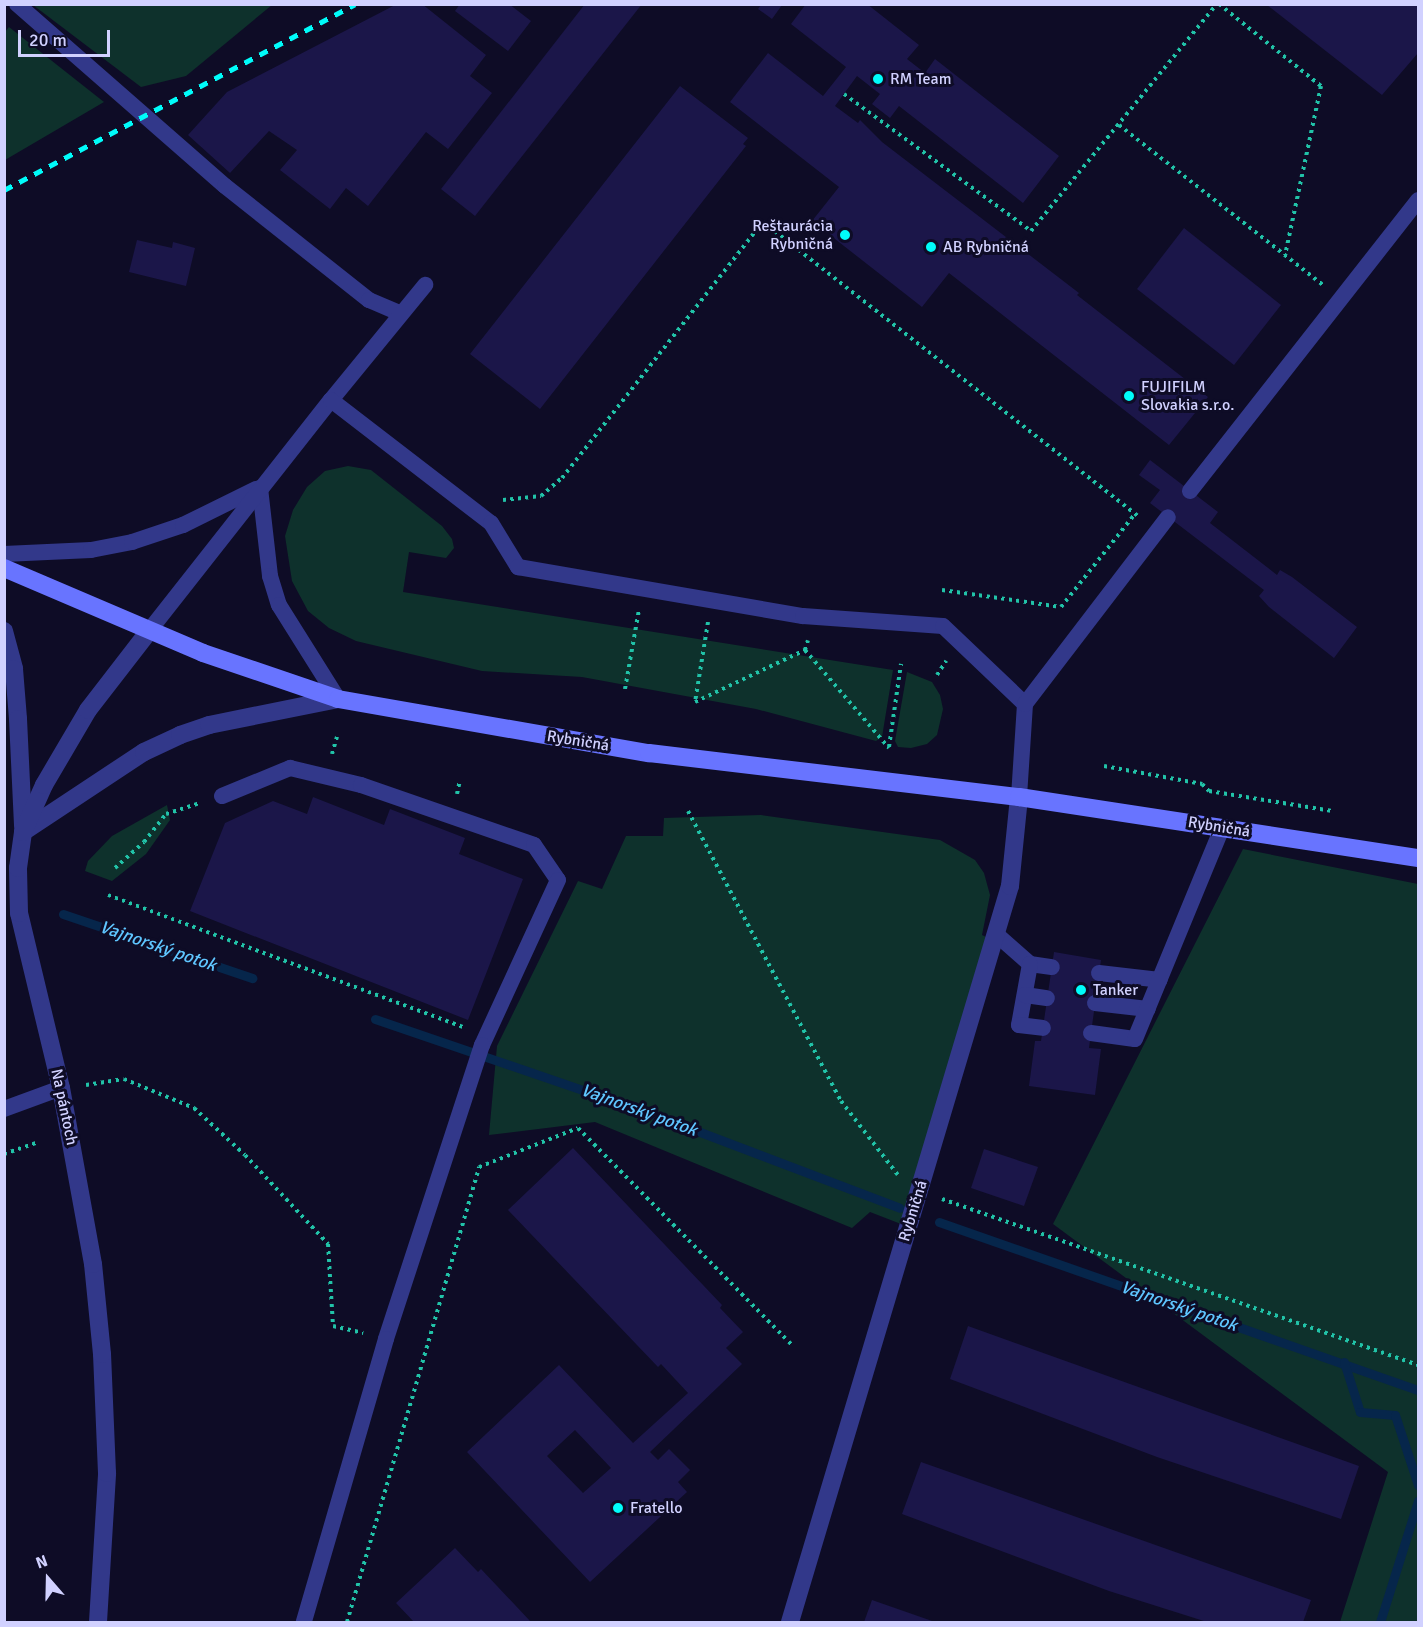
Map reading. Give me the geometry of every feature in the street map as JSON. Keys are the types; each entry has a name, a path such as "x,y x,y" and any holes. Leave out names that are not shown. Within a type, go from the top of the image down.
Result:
{"main road":[{"name":"Rybničná","path":"4,568 149,631 287,685 338,699 649,753 1019,796 1419,858"}],"street":[{"path":"4,631 14,669 23,832"},
{"name":"Na pántoch","path":"98,1623 107,1473 102,1354 90,1242 61,1088 19,913 23,832 66,746 149,631"},
{"path":"23,832 144,752 180,735 209,725 338,699"},
{"name":"Rybničná","path":"790,1623 921,1203 1010,886 1019,796"}],"lane":[{"path":"17,4 225,186 369,300 400,313"},
{"path":"1190,491 1419,200"},
{"path":"149,631 260,488 425,285"},
{"path":"331,400 491,523 518,567 813,617 943,626 1024,704"},
{"path":"4,554 91,549 132,542 183,525 260,488"},
{"path":"260,488 270,576 279,605 338,699"},
{"path":"1019,796 1024,704 1168,517"},
{"path":"222,796 290,768 361,784 534,845 558,880 484,1040 472,1073 386,1339 304,1623"},
{"path":"1091,1034 1135,1039 1222,828"},
{"path":"996,934 1030,964 1052,967"},
{"path":"1030,964 1019,1025 1043,1028"},
{"path":"1099,973 1160,980"},
{"path":"1025,995 1047,998"},
{"path":"1095,1003 1148,1009"},
{"path":"4,1109 61,1088"}],"path":[{"path":"844,94 1031,231 1218,4 1321,86 1285,255"},
{"path":"1118,125 1340,298"},
{"path":"495,498 507,502 541,496 562,478 763,222 1157,531"},
{"path":"942,590 1062,607 1135,514"},
{"path":"625,689 643,588"},
{"path":"712,600 695,702 806,650"},
{"path":"806,650 813,617"},
{"path":"806,650 889,748 901,664"},
{"path":"1104,766 1202,784 1209,791 1332,811"},
{"path":"115,868 144,842 166,814 222,796"},
{"path":"688,811 841,1101 921,1203 1419,1365"},
{"path":"108,895 484,1040"},
{"path":"61,1088 124,1079 194,1108 245,1155 328,1244 333,1326 386,1339"},
{"path":"347,1623 479,1167 578,1128 793,1346"},
{"path":"4,1154 36,1143"}],"green space":[{"path":"33,5 272,5 186,76 141,87"},
{"path":"9,27 104,102 5,160 4,33"},
{"path":"348,466 371,470 442,526 452,539 454,548 446,558 409,552 403,592 893,670 882,737 876,741 756,709 582,677 482,671 356,641 329,628 308,611 292,581 285,536 293,510 307,487 325,471"},
{"path":"907,672 932,682 940,695 943,709 937,735 927,744 911,748 898,747 895,741"},
{"path":"167,805 170,820 146,854 112,881 85,871 88,861 112,836"},
{"path":"761,815 940,840 975,860 984,873 990,895 982,935 990,939 901,1224 870,1212 852,1228 595,1122 489,1135 497,1046 578,881 602,889 626,836 663,836 664,818"},
{"path":"1243,849 1418,884 1418,1622 1340,1622 1388,1472 1053,1224"}],"building":[{"path":"397,4 422,4 486,55 470,76 492,93 448,149 426,132 368,206 346,188 330,209 280,170 297,150 269,131 230,173 188,135 227,92"},
{"path":"460,4 509,4 531,21 508,51 455,11"},
{"path":"585,4 642,4 475,216 441,189"},
{"name":"AB Rybničná","path":"806,4 867,4 919,45 907,59 925,73 935,59 1059,156 1023,203 899,106 890,118 872,104 880,94 857,76 835,106 858,123 860,120 882,142 1079,293 1077,295 1208,397 1169,445 949,273 922,307 812,221 839,187 730,102 768,53 823,96 846,67 791,24"},
{"path":"761,5 782,5 772,19 758,9"},
{"path":"1267,5 1418,5 1418,53 1382,95"},
{"path":"680,86 748,138 743,144 746,146 540,409 470,354"},
{"path":"1184,228 1281,305 1234,365 1137,289"},
{"path":"137,240 172,248 173,242 195,248 186,286 129,272"},
{"path":"1150,460 1218,512 1210,523 1277,575 1280,570 1292,577 1357,627 1334,658 1269,607 1259,596 1264,590 1150,503 1160,490 1139,475"},
{"path":"313,797 384,825 390,809 465,838 459,854 523,879 468,1020 190,911 225,823 273,801 307,814"},
{"path":"1054,952 1101,960 1089,1048 1101,1049 1095,1095 1029,1086 1035,1041 1041,1041"},
{"path":"573,1148 722,1305 720,1308 743,1332 726,1348 742,1364 650,1452 658,1460 669,1449 690,1470 678,1482 687,1492 590,1582 467,1452 559,1365 633,1443 688,1393 661,1364 658,1367 508,1210","holes":["575,1430 611,1468 583,1493 547,1456"]},
{"path":"984,1149 1038,1167 1024,1206 971,1188"},
{"path":"968,1326 1359,1466 1341,1519 1157,1457 950,1379"},
{"path":"921,1462 1311,1600 1303,1622 1207,1622 1109,1591 902,1514"},
{"path":"455,1548 478,1572 481,1569 531,1622 414,1622 396,1603"},
{"path":"872,1600 935,1622 864,1622"}],"waterway":[{"name":"Vajnorský potok","path":"63,914 252,978"},
{"name":"Vajnorský potok","path":"375,1019 650,1113 900,1208"},
{"name":"Vajnorský potok","path":"939,1222 1418,1390"},
{"path":"1344,1362 1360,1412 1395,1415 1418,1485"},
{"path":"1380,1622 1418,1501"}],"railway":[{"path":"4,190 355,4"}],"place":[{"name":"RM Team","path":"878,79"},
{"name":"Reštaurácia Rybničná","path":"845,235"},
{"name":"AB Rybničná","path":"931,247"},
{"name":"FUJIFILM Slovakia s.r.o.","path":"1129,396"},
{"name":"Tanker","path":"1081,990"},
{"name":"Fratello","path":"618,1508"}]}
